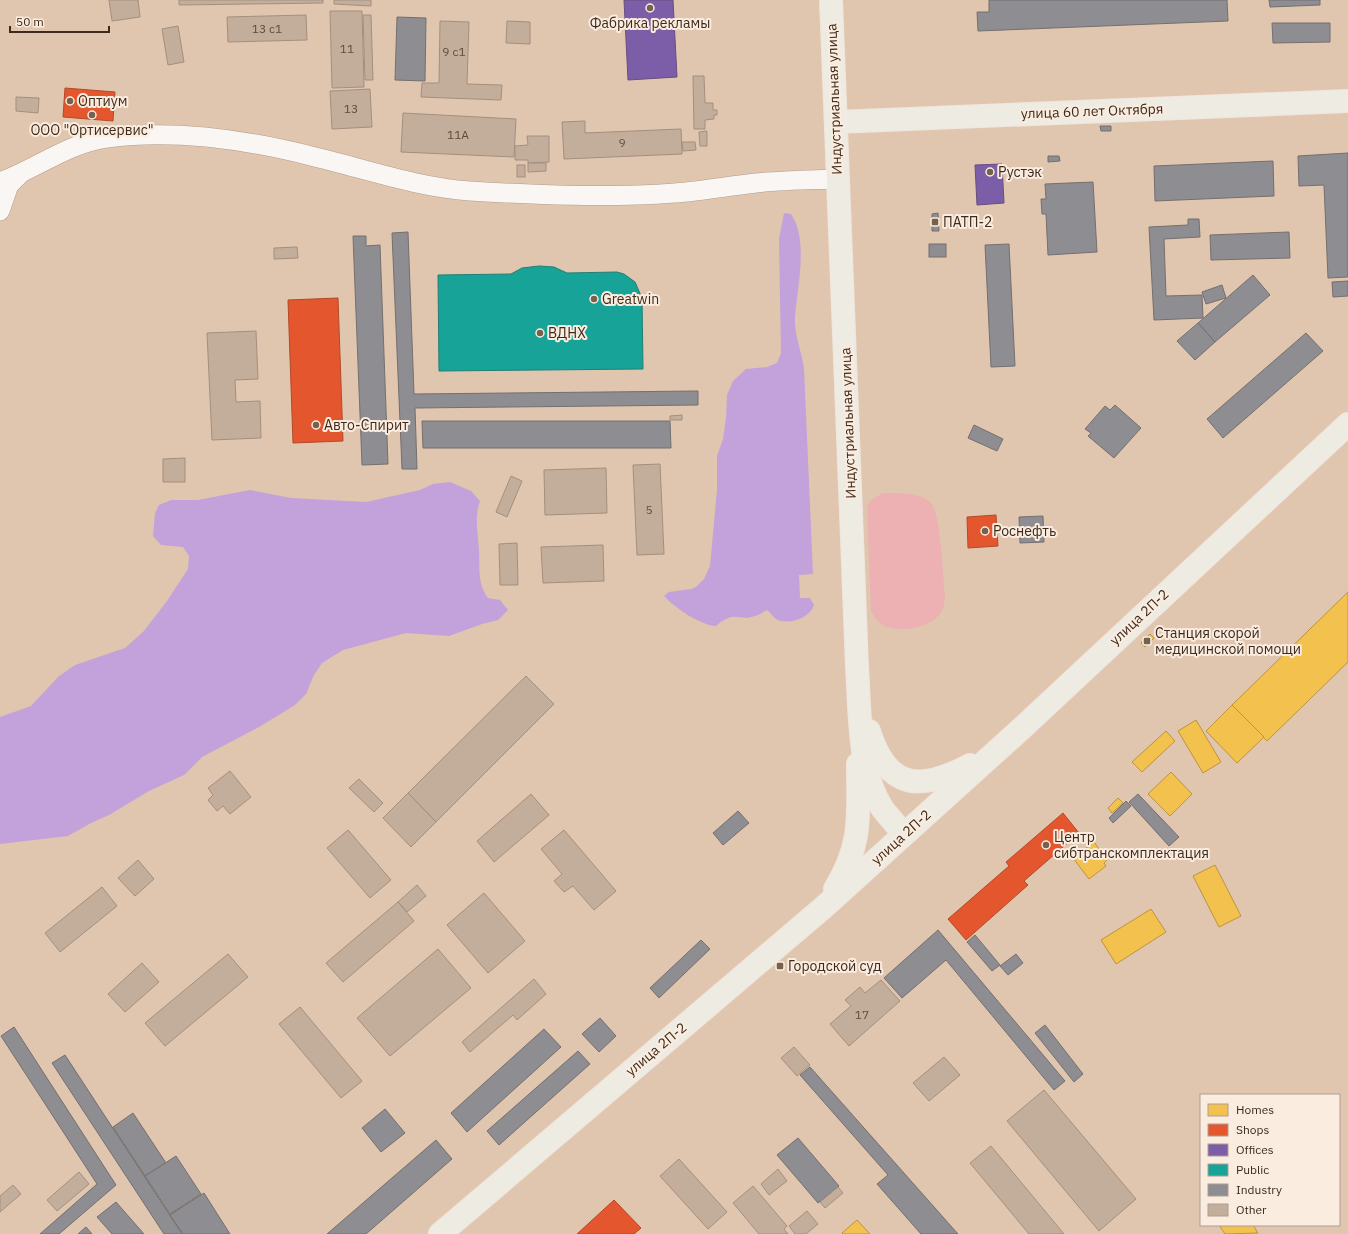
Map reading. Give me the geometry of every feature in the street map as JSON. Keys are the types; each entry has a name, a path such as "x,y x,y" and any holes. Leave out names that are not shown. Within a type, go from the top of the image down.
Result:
{"main road":[{"name":"Индустриальная улица","path":"831,0 837,179 845,326 857,667 862,738 869,778 882,807 904,834"},
{"name":"улица 60 лет Октября","path":"836,122 1348,100"},
{"name":"улица 2П-2","path":"440,1234 824,907 993,753 1348,424"},
{"path":"857,667 873,744 881,759 889,769 902,778 913,781 930,782 948,777 993,753"},
{"path":"824,907 846,871 856,842 858,821 857,667"}],"street":[{"path":"0,182 89,142 106,138 155,136 239,141 314,156 417,184 515,194 632,195 675,193 758,183 837,179"},
{"path":"0,211 9,185 21,173"}],"shaded area":[{"path":"784,213 791,214 800,237 801,250 795,324 804,369 813,574 799,575 800,598 810,598 814,605 808,614 798,620 786,622 781,621 776,619 767,610 755,616 745,618 728,618 716,626 710,625 688,615 664,596 669,592 696,587 704,579 710,566 717,490 717,456 723,439 727,395 733,381 746,369 767,367 777,363 781,353 779,239"},
{"path":"450,482 471,491 480,501 477,513 477,531 482,587 488,598 500,600 508,610 498,620 449,636 406,633 343,650 322,663 314,675 306,694 295,705 259,727 202,757 184,775 149,791 109,815 68,836 0,844 0,717 31,706 58,677 75,665 125,648 143,632 167,601 188,569 189,556 183,547 161,545 153,536 155,513 159,505 171,500 198,500 250,490 291,498 366,502 420,490 433,484"},
{"path":"883,493 908,494 927,499 931,503 937,520 945,597 941,612 936,618 922,626 904,629 887,627 880,623 871,611 867,507 870,501"}],"building: Homes":[{"path":"1348,592 1348,662 1267,741 1232,705"},
{"path":"1150,634 1154,638 1145,647 1141,643"},
{"path":"1232,705 1264,737 1237,763 1206,731"},
{"path":"1196,720 1221,762 1203,773 1178,731"},
{"path":"1166,731 1175,741 1142,772 1132,762"},
{"path":"1171,772 1192,794 1170,816 1148,794"},
{"path":"1118,798 1123,803 1112,813 1108,808"},
{"path":"1094,842 1107,860 1104,863 1106,866 1089,879 1073,858"},
{"path":"1215,865 1241,916 1219,927 1193,876"},
{"path":"1151,909 1166,932 1116,964 1101,940"},
{"path":"857,1220 870,1234 842,1233"},
{"path":"1220,1226 1254,1226 1258,1233 1225,1234"}],"building: Shops":[{"path":"65,88 115,92 113,121 63,117"},
{"path":"338,298 343,441 293,443 288,300"},
{"path":"996,515 998,546 968,548 967,517"},
{"path":"1063,813 1079,833 1024,881 1028,885 966,940 948,919 1009,866 1006,862"},
{"path":"614,1200 641,1228 634,1234 577,1234"}],"building: Offices":[{"path":"624,0 673,0 677,77 628,80"},
{"path":"1002,164 1004,203 977,205 975,165"}],"building: Public":[{"name":"ВДНХ","path":"539,266 554,267 567,273 617,272 624,274 635,282 642,298 643,369 439,371 438,275 511,274 522,268"}],"building: Industry":[{"path":"989,0 1227,0 1228,21 978,31 977,12 989,12"},
{"path":"1269,0 1320,0 1320,5 1270,7"},
{"path":"397,17 426,18 425,81 395,80"},
{"path":"1272,23 1330,23 1330,42 1273,43"},
{"path":"1100,126 1111,126 1111,131 1101,131"},
{"path":"1348,153 1348,277 1328,278 1324,185 1299,186 1298,156"},
{"path":"1048,156 1059,156 1060,161 1048,162"},
{"path":"1273,161 1274,196 1155,201 1154,166"},
{"path":"1093,182 1097,252 1048,255 1046,214 1042,214 1041,199 1046,199 1045,184"},
{"path":"938,213 939,231 932,231 932,214"},
{"path":"1188,219 1199,219 1200,237 1164,239 1166,296 1202,295 1203,318 1154,320 1149,227 1188,225"},
{"path":"408,232 414,394 698,391 698,405 415,408 417,469 402,469 392,233"},
{"path":"1289,232 1290,258 1211,260 1210,235"},
{"path":"353,236 366,236 366,246 380,245 388,464 362,465"},
{"path":"929,244 946,244 946,257 929,257"},
{"path":"1009,244 1015,366 991,367 985,245"},
{"path":"1253,275 1270,295 1215,342 1198,323"},
{"path":"1348,281 1348,296 1333,297 1332,282"},
{"path":"1222,285 1226,298 1206,304 1202,292"},
{"path":"1198,323 1215,342 1195,360 1177,341"},
{"path":"1306,333 1323,351 1223,438 1207,419"},
{"path":"1115,405 1141,428 1114,458 1088,436 1091,433 1085,429 1105,406 1110,410"},
{"path":"422,421 670,421 671,448 423,448"},
{"path":"974,425 1003,439 997,451 968,438"},
{"path":"1043,516 1044,542 1020,543 1019,517"},
{"path":"1138,794 1179,837 1169,846 1129,802"},
{"path":"1126,801 1131,806 1113,823 1109,818"},
{"path":"738,811 749,823 723,845 713,833"},
{"path":"938,930 1065,1081 1054,1090 946,960 902,998 884,978"},
{"path":"975,935 1000,965 992,971 967,942"},
{"path":"701,940 710,949 659,998 650,988"},
{"path":"1016,954 1023,963 1008,975 1000,966"},
{"path":"600,1018 616,1036 599,1052 582,1034"},
{"path":"1045,1025 1083,1074 1074,1082 1035,1033"},
{"path":"14,1027 116,1185 59,1234 40,1234 97,1184 1,1036"},
{"path":"544,1029 561,1047 467,1132 451,1113"},
{"path":"578,1051 590,1064 499,1145 487,1131"},
{"path":"65,1055 182,1234 164,1234 52,1063"},
{"path":"810,1067 958,1234 921,1234 877,1184 888,1175 800,1075"},
{"path":"385,1109 405,1133 381,1152 362,1128"},
{"path":"133,1113 166,1163 145,1176 113,1127"},
{"path":"798,1138 839,1186 818,1203 777,1155"},
{"path":"436,1140 452,1159 366,1234 327,1234"},
{"path":"176,1156 201,1194 170,1214 145,1176"},
{"path":"204,1193 230,1234 183,1234 170,1215"},
{"path":"116,1202 144,1234 112,1234 97,1217"},
{"path":"86,1227 92,1234 78,1234"}],"building: Other":[{"path":"109,0 138,0 140,17 112,21"},
{"path":"179,0 323,0 323,3 179,5"},
{"path":"334,0 371,0 371,6 334,4"},
{"path":"330,11 362,11 364,87 332,88"},
{"path":"306,15 307,40 228,42 227,17"},
{"path":"363,15 371,15 373,80 365,80"},
{"path":"440,21 469,22 467,84 502,85 501,100 421,97 422,83 439,83"},
{"path":"507,21 530,22 530,44 506,43"},
{"path":"178,26 184,62 168,65 162,29"},
{"path":"693,76 704,76 705,103 713,103 713,110 717,110 717,115 714,115 714,119 705,120 705,129 694,129"},
{"path":"370,89 372,127 332,129 330,91"},
{"path":"16,97 39,98 38,113 16,111"},
{"path":"403,113 516,119 514,157 401,152"},
{"path":"585,121 585,133 681,129 682,154 564,159 562,122"},
{"path":"707,131 707,146 700,146 699,132"},
{"path":"527,136 549,136 549,162 528,163 528,160 515,160 515,146 528,145"},
{"path":"682,142 695,142 696,150 683,151"},
{"path":"528,163 546,163 546,171 528,172"},
{"path":"517,165 525,165 525,177 517,177"},
{"path":"297,247 298,258 274,259 274,248"},
{"path":"256,331 258,379 235,380 236,402 260,401 261,438 212,440 207,333"},
{"path":"682,415 682,420 670,420 670,416"},
{"path":"185,458 185,482 163,482 163,459"},
{"path":"660,464 664,554 637,555 633,465"},
{"path":"606,468 607,513 545,515 544,470"},
{"path":"511,476 522,481 507,517 496,512"},
{"path":"517,543 518,585 500,585 499,544"},
{"path":"603,545 604,581 543,583 541,547"},
{"path":"526,676 554,704 436,822 408,793"},
{"path":"230,771 251,797 230,814 223,806 217,811 208,800 213,795 208,788"},
{"path":"359,779 383,803 374,812 349,788"},
{"path":"408,793 436,822 411,847 383,818"},
{"path":"531,794 549,815 494,862 477,841"},
{"path":"348,830 391,880 370,898 327,848"},
{"path":"564,830 616,891 594,910 573,886 564,892 554,881 562,874 541,849"},
{"path":"138,860 154,879 135,896 118,878"},
{"path":"417,885 426,896 407,912 398,902"},
{"path":"102,887 117,906 60,952 45,933"},
{"path":"484,893 525,941 488,973 447,925"},
{"path":"398,902 414,921 343,982 326,963"},
{"path":"438,949 471,988 390,1056 357,1018"},
{"path":"228,954 248,977 165,1046 145,1023"},
{"path":"142,963 159,982 125,1012 108,994"},
{"path":"534,979 546,994 517,1020 513,1015 470,1052 462,1042"},
{"path":"881,980 900,1001 849,1046 830,1024 851,1006 845,1000 860,987 865,993"},
{"path":"300,1007 362,1081 341,1098 279,1024"},
{"path":"794,1047 810,1065 797,1076 781,1058"},
{"path":"944,1057 960,1075 929,1101 913,1083"},
{"path":"1044,1090 1136,1199 1099,1231 1007,1121"},
{"path":"991,1146 1064,1234 1029,1234 970,1163"},
{"path":"679,1159 727,1212 708,1229 660,1176"},
{"path":"778,1169 787,1181 769,1195 761,1184"},
{"path":"79,1172 89,1184 57,1211 47,1200"},
{"path":"13,1185 21,1194 0,1212 0,1196"},
{"path":"753,1186 787,1226 784,1229 788,1234 759,1234 733,1203"},
{"path":"838,1187 843,1193 825,1208 820,1202"},
{"path":"807,1211 818,1224 806,1234 795,1234 789,1226"}],"place":[{"name":"Фабрика рекламы","path":"650,8"},
{"name":"Оптиум","path":"70,101"},
{"name":"ООО \"Ортисервис\"","path":"92,115"},
{"name":"Рустэк","path":"990,172"},
{"name":"ПАТП-2","path":"935,222"},
{"name":"Greatwin","path":"594,299"},
{"name":"ВДНХ","path":"540,333"},
{"name":"Авто-Спирит","path":"316,425"},
{"name":"Роснефть","path":"985,531"},
{"name":"Станция скорой медицинской помощи","path":"1147,641"},
{"name":"Центр сибтранскомплектация","path":"1046,845"},
{"name":"Городской суд","path":"780,966"}]}
